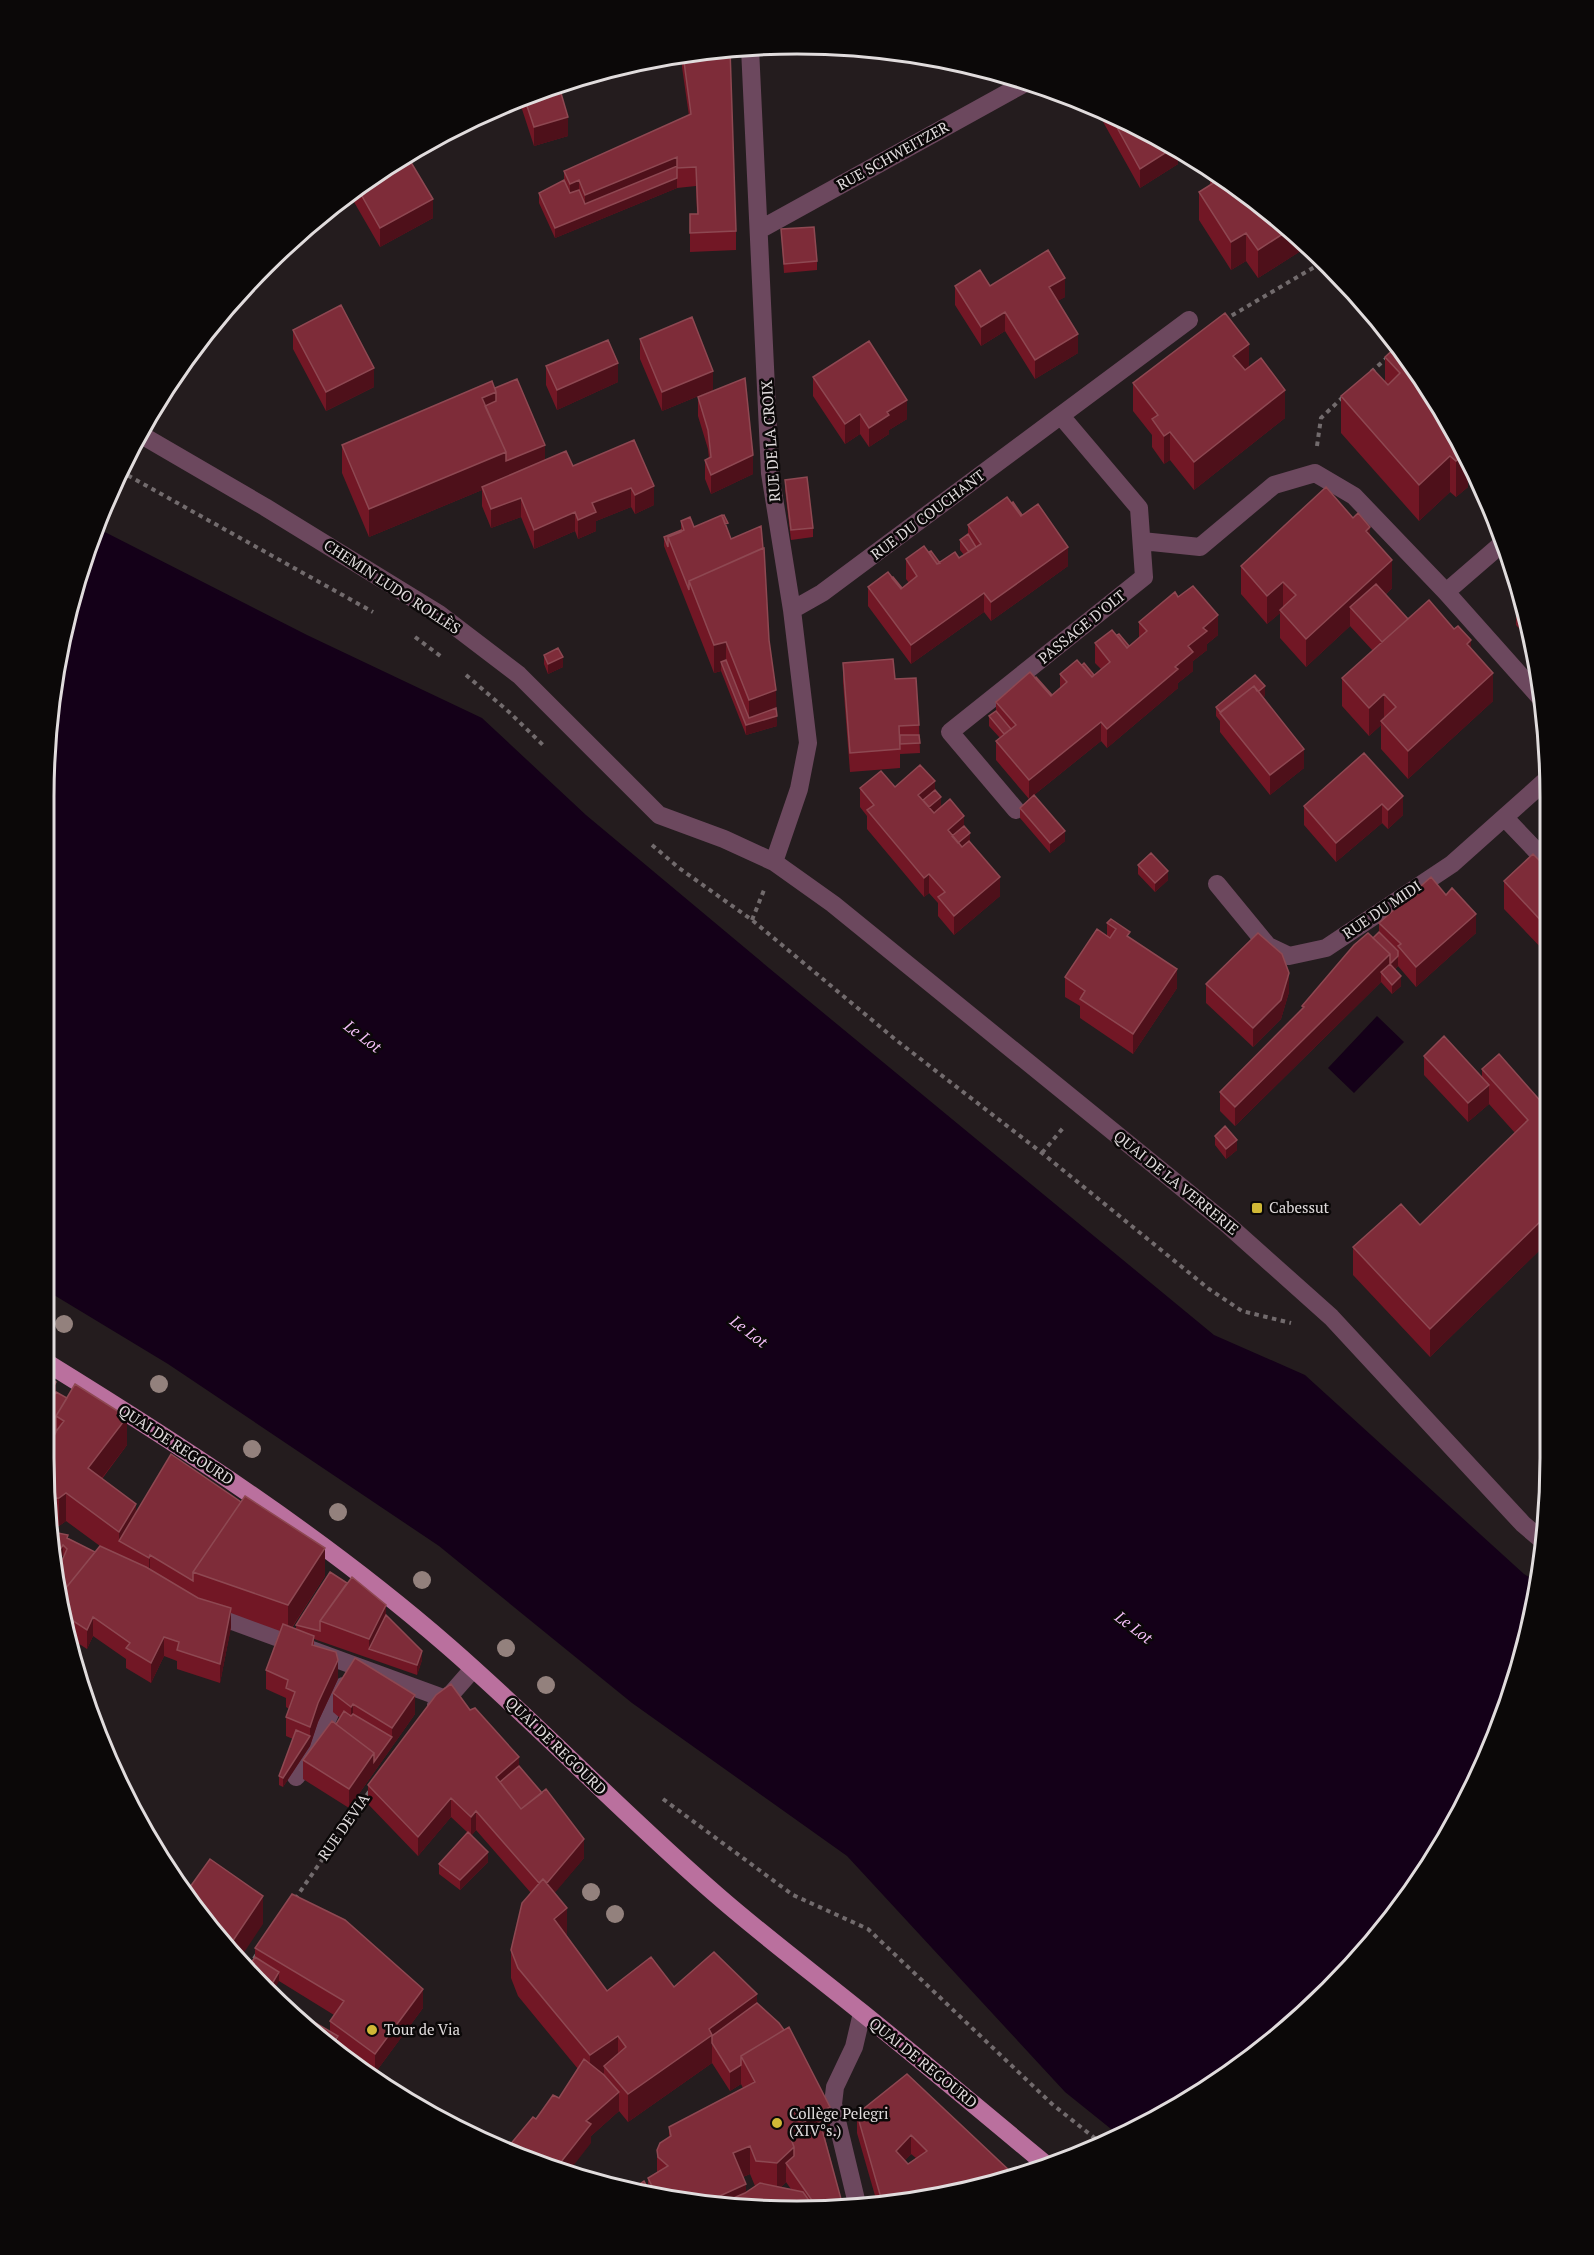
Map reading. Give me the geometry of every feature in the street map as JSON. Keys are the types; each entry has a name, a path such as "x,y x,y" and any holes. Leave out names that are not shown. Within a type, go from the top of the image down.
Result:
{"main road":[{"name":"QUAI DE REGOURD","path":"54,1367 127,1412 296,1525 447,1646 543,1732 638,1826 720,1899 1041,2160"}],"street":[{"name":"RUE DE LA CROIX","path":"750,56 770,473 792,610 808,744 799,789 774,862"},
{"name":"RUE SCHWEITZER","path":"759,230 1017,87"},
{"name":"RUE DU COUCHANT","path":"792,610 822,593 1189,320"},
{"path":"1061,416 1139,508 1142,541 1200,547 1274,485 1315,473 1354,496 1446,592 1532,689"},
{"name":"CHEMIN LUDO ROLLÈS","path":"147,438 265,507 439,614 519,675 659,815 724,839 774,862"},
{"name":"PASSAGE D'OLT","path":"1016,810 950,732 1144,577 1142,541"},
{"path":"1446,592 1497,549"},
{"name":"RUE DU MIDI","path":"1217,884 1268,946 1289,956 1326,948 1452,864 1540,786"},
{"path":"1505,818 1540,855"},
{"name":"QUAI DE LA VERRERIE","path":"774,862 833,904 1228,1225 1331,1317 1523,1524 1536,1535"},
{"path":"193,1607 443,1698"},
{"path":"296,1777 312,1755 329,1712 353,1665"},
{"path":"425,1717 443,1698 452,1693 473,1669"},
{"path":"856,2198 833,2096 854,2047 862,2013"}],"path":[{"path":"1189,320 1216,325 1316,266"},
{"path":"1363,380 1392,353"},
{"path":"1315,473 1321,418 1346,395"},
{"path":"128,475 374,612"},
{"path":"413,636 448,662"},
{"path":"458,669 509,712 551,753"},
{"path":"645,840 679,868 752,920 896,1040 1042,1153 1209,1289 1242,1311 1299,1327"},
{"name":"RUE DEVIA","path":"289,1908 351,1814 374,1784"},
{"path":"663,1799 793,1895 868,1929 1052,2104 1094,2138"},
{"path":"252,1962 262,1946"}],"water":[{"name":"Le Lot","path":"104,531 307,635 482,718 586,815 1214,1335 1305,1375 1530,1578 1515,1650 1501,1697 1483,1742 1440,1830 1415,1871 1386,1910 1356,1948 1287,2017 1210,2076 1112,2130 1065,2092 847,1856 632,1703 439,1546 168,1364 54,1295 54,797 56,748 60,700 68,652 79,605"},
{"path":"1377,1016 1404,1042 1354,1093 1328,1068"}],"building":[{"path":"730,57 736,231 690,233 690,214 698,214 696,167 677,168 677,157 585,195 579,180 570,184 564,171 691,114 684,63"},
{"path":"561,92 568,117 534,127 527,105"},
{"path":"1117,127 1166,152 1140,169"},
{"path":"411,163 433,199 380,228 362,196"},
{"path":"677,166 677,178 555,228 539,193 564,180 570,193 579,190 585,204"},
{"path":"1214,182 1282,234 1258,250 1246,233 1231,242 1199,192"},
{"path":"814,227 817,261 784,264 781,229"},
{"path":"1048,250 1065,278 1049,287 1078,334 1035,360 1005,312 981,327 955,286 980,270 990,286"},
{"path":"341,305 374,368 326,392 293,330"},
{"path":"1225,313 1249,344 1233,356 1245,370 1261,358 1285,390 1194,462 1170,432 1164,436 1152,419 1158,415 1133,383"},
{"path":"692,317 713,371 662,392 640,339"},
{"path":"608,340 618,363 557,390 546,366"},
{"path":"869,341 907,400 887,412 889,415 869,428 860,414 845,424 813,377"},
{"path":"1391,352 1415,384 1458,459 1456,461 1450,456 1419,485 1341,396 1373,369 1388,385 1400,373 1385,357"},
{"path":"745,378 753,455 711,475 705,460 711,457 708,430 698,397"},
{"path":"517,379 545,445 506,461 506,452 485,406 496,401 495,388"},
{"path":"492,381 496,392 482,398 506,452 369,509 342,445"},
{"path":"634,440 654,486 635,495 631,488 592,503 596,512 578,520 575,512 534,530 521,498 491,509 482,487 566,451 573,466"},
{"path":"807,477 813,528 791,530 785,480"},
{"path":"1326,487 1353,518 1358,513 1370,527 1366,531 1392,560 1306,639 1280,610 1296,595 1283,582 1267,596 1241,566"},
{"path":"1007,497 1021,516 1038,504 1068,547 991,602 984,593 911,645 868,587 888,572 901,589 917,576 906,559 924,546 937,564 955,552 959,558 981,544 968,525"},
{"path":"722,515 731,539 761,526 763,548 689,581 689,590 668,537 684,530 681,521 690,517 694,527"},
{"path":"724,515 728,523 725,524 722,516"},
{"path":"681,530 668,537 668,547 664,537"},
{"path":"968,534 976,547 969,552 960,540"},
{"path":"764,548 769,640 776,690 749,700 726,642 714,645 689,581"},
{"path":"931,551 940,563 937,564 929,552"},
{"path":"1376,584 1408,619 1382,642 1350,607"},
{"path":"1193,586 1218,615 1203,628 1207,631 1188,646 1193,652 1175,667 1178,669 1107,729 1101,722 1029,780 996,741 1016,725 996,702 1030,672 1051,696 1067,682 1060,674 1077,660 1092,677 1110,662 1095,643 1112,630 1127,648 1147,631 1139,622 1175,592 1178,597"},
{"path":"1429,600 1454,629 1458,626 1471,640 1467,644 1493,673 1408,751 1381,721 1396,707 1384,694 1369,708 1342,678"},
{"path":"1119,634 1129,646 1127,648 1117,635"},
{"path":"558,648 563,657 548,664 544,655"},
{"path":"893,659 895,679 916,678 919,725 899,726 900,749 850,753 843,663"},
{"path":"726,660 749,718 776,708 777,716 746,725 721,662"},
{"path":"1084,663 1094,675 1092,677 1082,665"},
{"path":"1255,675 1265,686 1257,691 1254,686 1220,712 1216,707"},
{"path":"1035,678 1052,695 1051,696"},
{"path":"1254,686 1304,749 1270,775 1220,713"},
{"path":"996,711 1011,729 1004,734 989,716"},
{"path":"900,735 919,735 920,743 900,744"},
{"path":"1364,753 1403,796 1388,810 1382,804 1336,843 1304,806"},
{"path":"920,765 935,781 918,795 934,813 950,799 964,816 948,830 962,847 969,841 1000,877 954,916 938,897 945,892 929,874 924,878 867,810 874,805 860,788 881,771 895,787"},
{"path":"935,790 941,797 929,807 923,800"},
{"path":"1034,795 1065,831 1050,843 1020,808"},
{"path":"964,826 970,833 958,843 952,836"},
{"path":"1151,853 1168,871 1155,883 1138,865"},
{"path":"1533,854 1540,861 1540,920 1504,881"},
{"path":"1431,877 1446,895 1452,888 1476,914 1416,967 1398,946 1401,944 1379,923"},
{"path":"1111,919 1130,932 1127,936 1177,969 1133,1034 1080,999 1085,991 1065,977 1097,929 1110,938 1116,929 1107,923"},
{"path":"1379,932 1398,951 1398,956 1390,964 1390,954 1373,938"},
{"path":"1258,933 1282,954 1289,973 1281,1000 1253,1028 1206,984"},
{"path":"1368,933 1390,954 1235,1107 1220,1092 1304,1007 1302,1006 1354,945"},
{"path":"1390,964 1401,976 1392,985 1381,972"},
{"path":"1444,1036 1489,1085 1468,1103 1424,1056"},
{"path":"1499,1054 1540,1100 1540,1222 1430,1329 1353,1247 1401,1204 1420,1225 1528,1120 1482,1069"},
{"path":"1225,1126 1237,1140 1226,1149 1215,1136"},
{"path":"75,1384 127,1417 88,1468 136,1504 119,1532 66,1493 56,1498 54,1434 64,1421 56,1416"},
{"path":"56,1392 67,1398 56,1416 54,1436 54,1396"},
{"path":"171,1454 241,1502 193,1572 193,1581 150,1555 149,1558 119,1541"},
{"path":"245,1496 325,1548 288,1605 193,1572"},
{"path":"58,1533 68,1535 67,1538 95,1552 66,1588 61,1562 67,1549 63,1545 60,1550"},
{"path":"100,1546 146,1567 198,1598 231,1608 220,1664 177,1650 179,1642 164,1637 151,1663 126,1648 130,1643 93,1617 87,1630 72,1620 66,1588"},
{"path":"330,1572 347,1583 320,1621 320,1631 296,1625"},
{"path":"352,1577 386,1605 369,1639 320,1621"},
{"path":"386,1615 422,1651 417,1665 369,1649"},
{"path":"283,1624 314,1636 312,1645 336,1652 338,1660 318,1703 310,1727 286,1717 295,1692 286,1688 288,1680 266,1670"},
{"path":"355,1658 415,1695 392,1728 353,1704 351,1707 333,1693"},
{"path":"451,1684 470,1710 475,1708 519,1757 496,1777 521,1809 546,1789 584,1839 547,1883 543,1879 539,1883 476,1811 471,1817 451,1798 418,1837 368,1785 436,1695"},
{"path":"344,1711 392,1737 374,1762 374,1753 336,1724"},
{"path":"332,1721 374,1753 349,1789 303,1760"},
{"path":"296,1730 310,1736 283,1778 279,1776"},
{"path":"519,1766 542,1793 521,1809 500,1782"},
{"path":"468,1832 488,1852 460,1880 439,1864"},
{"path":"210,1859 263,1896 233,1941 190,1886"},
{"path":"543,1879 567,1908 554,1919 607,1991 651,1957 674,1987 714,1952 757,1994 709,2029 712,2035 628,2094 604,2066 626,2047 618,2036 590,2055 518,1968 511,1950 522,1903"},
{"path":"292,1894 345,1920 423,1989 375,2054 330,2021 344,2001 255,1948"},
{"path":"255,1957 279,1972 272,1983 272,1983 252,1962"},
{"path":"757,2003 784,2030 741,2056 741,2065 730,2072 712,2043 712,2036"},
{"path":"312,2021 338,2036 336,2040"},
{"name":"Collège Pelegri (XIV°s.)","path":"789,2027 830,2107 788,2131 794,2147 777,2163 756,2161 750,2146 733,2153 746,2184 719,2197 653,2187 648,2178 668,2166 658,2157 657,2150 660,2143 671,2136 669,2127 755,2082 741,2056"},
{"path":"584,2059 604,2075 619,2092 586,2121 591,2124 560,2163 511,2143 533,2117 536,2119 553,2095 559,2098"},
{"path":"907,2074 1009,2170 942,2187 880,2196 857,2114","holes":["911,2135 927,2151 908,2164 896,2151"]},
{"path":"820,2122 841,2199 812,2200 786,2163 794,2156 791,2139"},
{"path":"760,2183 803,2192 809,2201 734,2198"}],"place":[{"name":"Cabessut","path":"1257,1208"},
{"name":"Tour de Via","path":"372,2030"},
{"name":"Collège Pelegri (XIV°s.)","path":"777,2123"}]}
